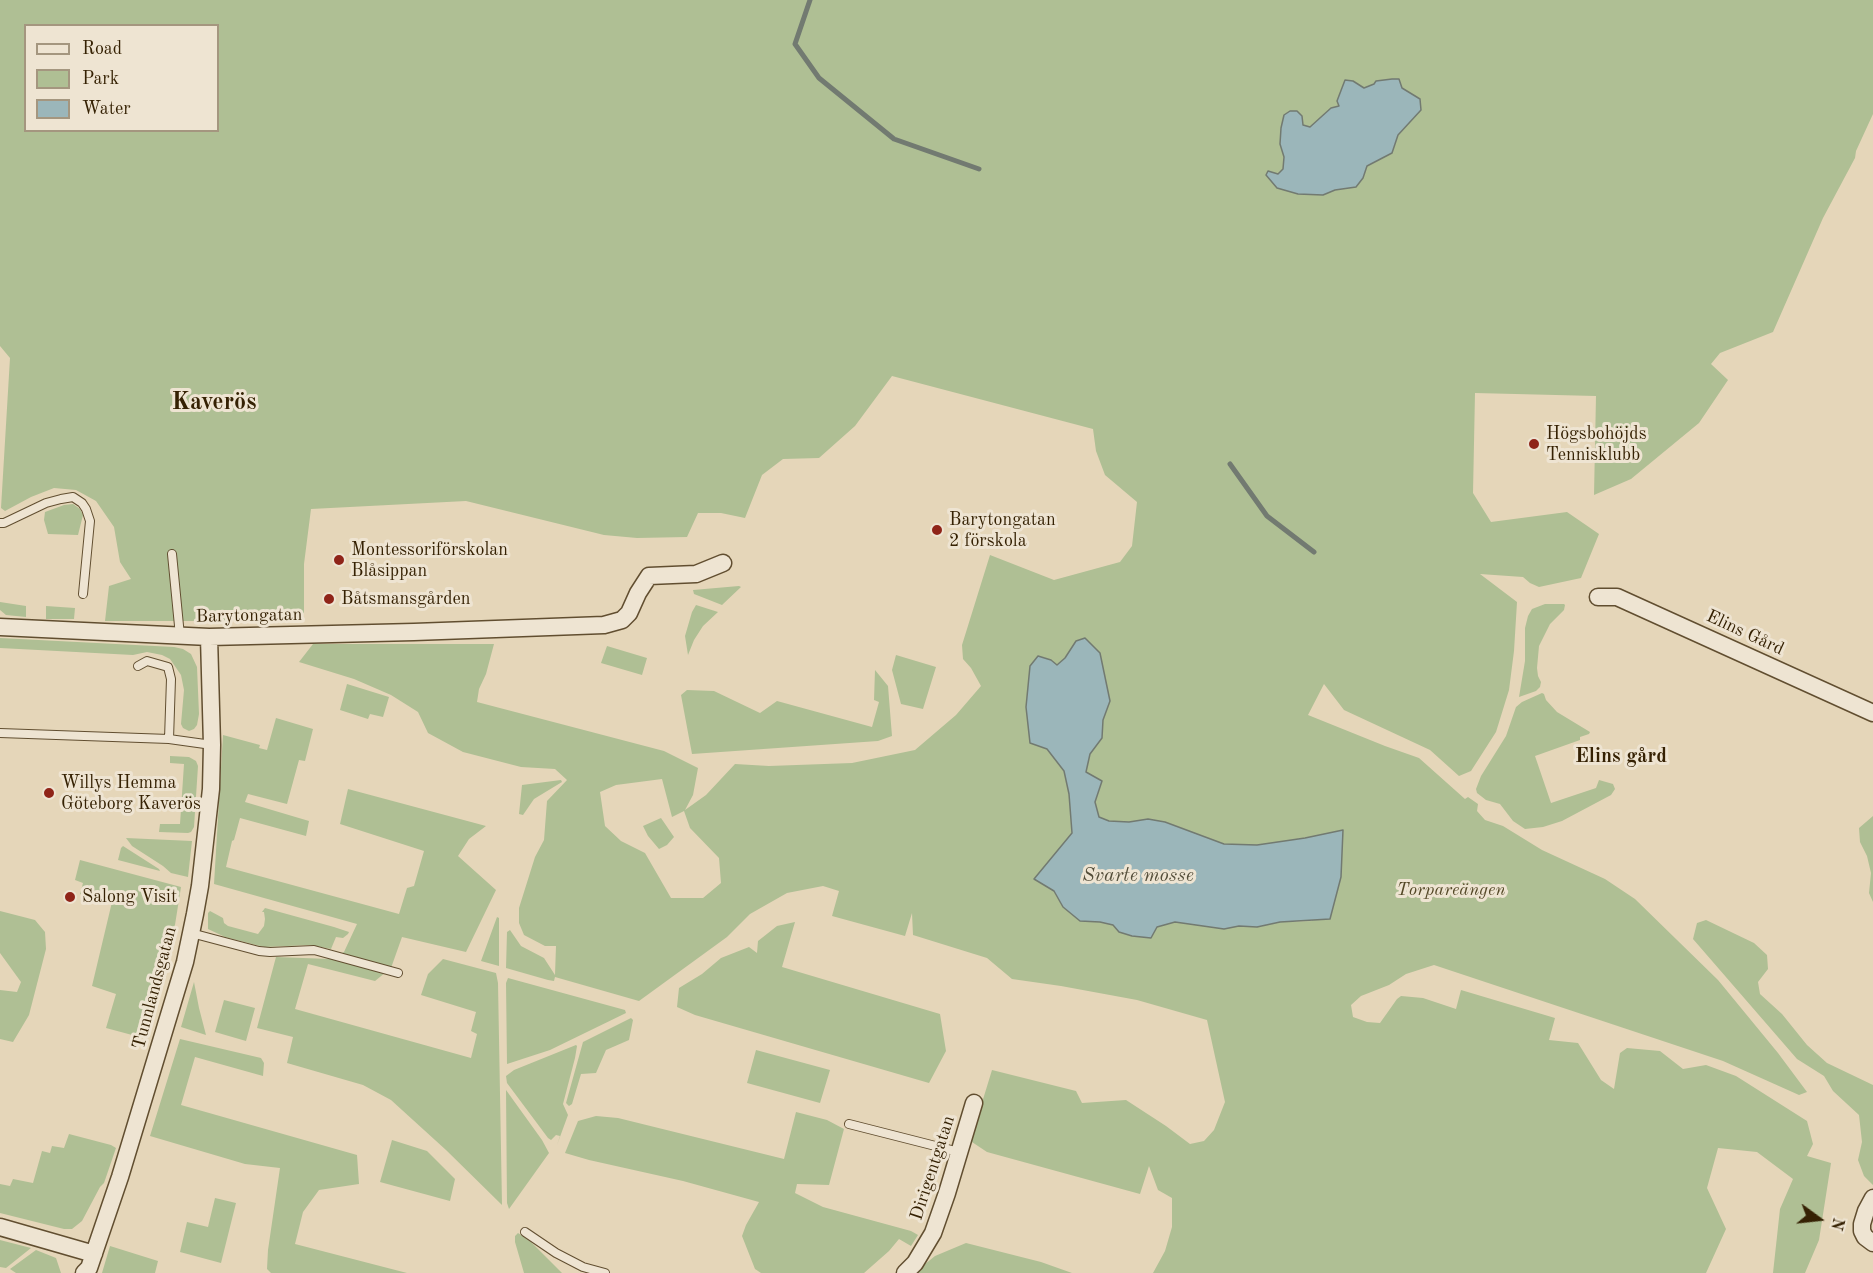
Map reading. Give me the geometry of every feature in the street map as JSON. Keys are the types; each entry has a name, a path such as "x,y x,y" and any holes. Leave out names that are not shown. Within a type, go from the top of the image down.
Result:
{"street":[{"name":"Barytongatan","path":"0,627 209,637 604,625 622,620 629,613 649,576 696,574 723,563"},
{"name":"Elins Gård","path":"1598,597 1617,597 1873,713"},
{"name":"Tunnlandsgatan","path":"90,1267 170,1016 185,962 200,886 211,789 209,637"},
{"name":"Dirigentgatan","path":"905,1273 915,1263 933,1233 974,1103"},
{"path":"1869,1196 1862,1224 1865,1237 1873,1243"},
{"path":"0,1227 90,1267"}],"lane":[{"path":"0,523 61,499 73,497 82,502 90,521 83,594"},
{"path":"172,554 180,636"},
{"path":"138,666 147,661 168,667 171,679 169,739"},
{"path":"0,733 169,739 212,744"},
{"path":"191,933 259,951 314,950 398,973"},
{"path":"849,1124 959,1152"},
{"path":"525,1232 556,1253 583,1267 605,1273"}],"green space":[{"name":"Torpareängen","path":"0,0 1873,0 1873,114 1855,158 1823,218 1773,332 1720,353 1711,364 1728,380 1699,423 1631,479 1594,495 1596,396 1475,393 1473,493 1491,522 1567,512 1599,534 1581,578 1539,587 1523,577 1480,574 1517,602 1509,690 1496,732 1471,771 1459,776 1430,750 1344,710 1324,684 1308,715 1419,758 1465,799 1468,797 1478,804 1477,811 1485,820 1503,826 1542,850 1605,879 1635,899 1718,980 1807,1092 1799,1095 1723,1061 1434,965 1406,974 1389,985 1361,996 1351,1005 1353,1017 1367,1022 1380,1023 1401,996 1423,998 1456,1009 1461,990 1555,1018 1549,1040 1578,1043 1601,1080 1614,1089 1620,1053 1627,1048 1660,1051 1683,1069 1706,1065 1736,1076 1807,1121 1813,1144 1807,1156 1831,1163 1819,1240 1805,1273 1773,1273 1780,1209 1793,1179 1757,1152 1718,1148 1707,1188 1726,1229 1706,1273 1153,1273 1165,1251 1172,1227 1172,1198 1158,1190 1149,1166 1140,1194 987,1152 972,1142 973,1132 992,1070 1076,1091 1082,1103 1126,1100 1190,1144 1204,1141 1214,1130 1225,1102 1207,1020 1137,1000 1012,979 987,958 913,935 912,913 905,936 832,916 839,891 823,886 787,893 750,914 727,937 639,1001 555,977 554,981 548,980 506,968 507,932 510,930 521,946 544,958 555,975 556,946 545,946 524,935 519,923 519,908 535,857 544,840 547,801 567,780 555,769 521,767 463,752 428,733 418,712 391,695 354,679 299,662 313,644 494,644 477,702 664,751 698,768 693,795 685,810 706,795 735,764 769,766 852,763 915,750 956,715 981,686 963,659 962,645 990,555 1054,580 1120,562 1132,546 1137,502 1105,475 1096,451 1093,429 892,376 855,426 819,458 783,459 762,475 745,518 721,513 698,513 687,537 637,538 604,535 466,501 311,509 304,564 304,613 238,621 105,621 109,586 131,579 120,562 114,527 96,501 76,490 54,488 5,511 1,508 10,358 0,346","holes":["1392,79 1420,99 1421,110 1398,135 1392,153 1367,166 1363,178 1356,187 1335,190 1323,195 1312,194 1278,174 1283,169 1284,157 1280,143 1281,128 1303,125 1310,127 1331,108 1339,106 1337,101 1345,80 1353,81 1364,88 1376,81","1043,657 1051,660 1056,666 1065,658 1105,680 1110,701 1103,720 1102,738 1090,754 1086,772 1102,781 1095,802 1099,817 1109,821 1129,822 1148,819 1165,822 1224,844 1257,845 1305,838 1312,921 1280,922 1257,927 1239,926 1224,929 1175,922 1157,927 1114,925 1080,921 1063,907 1054,891 1053,858 1072,834 1069,794 1064,771 1047,749 1026,707 1030,666","662,779 672,817 684,811 690,828 719,858 721,883 703,898 671,898 645,853 621,841 605,826 600,792 616,785"]},
{"path":"73,504 80,509 83,515 78,535 48,534 44,520 45,512"},
{"path":"741,587 722,605 694,594 693,590"},
{"path":"0,602 26,606 26,617 6,615 0,610"},
{"path":"1545,604 1565,605 1564,610 1550,624 1539,646 1537,668 1540,687 1536,691 1519,697 1525,661 1525,628 1528,616 1532,609"},
{"path":"696,605 718,612 703,626 688,655 685,636"},
{"path":"46,606 75,608 74,619 46,619"},
{"path":"0,638 183,649 191,654 197,667 199,714 197,725 189,731 181,724 184,690 181,675 170,659 162,655 147,652 133,655 0,648"},
{"path":"607,646 647,658 642,675 601,663"},
{"path":"896,655 936,667 923,709 901,704 892,670"},
{"path":"875,670 888,686 892,736 878,741 692,754 681,695 687,690 714,691 760,713 777,701 872,727 879,702 874,700"},
{"path":"347,684 389,697 383,717 370,714 368,719 340,710"},
{"path":"1542,693 1557,712 1590,732 1580,737 1580,740 1535,756 1551,803 1596,788 1599,780 1613,784 1615,789 1611,795 1562,821 1543,827 1525,829 1513,821 1500,804 1486,800 1477,793 1476,789 1481,776 1506,736 1516,707"},
{"path":"276,718 313,729 305,761 299,760 287,804 248,794 245,802 309,821 306,836 240,818 226,867 399,914 407,888 414,886 424,851 340,824 348,789 486,826 469,839 458,856 496,890 466,952 402,937 391,968 375,981 308,964 295,1009 471,1058 477,1034 471,1031 476,1012 421,995 428,974 443,959 496,973 502,1205 391,1100 363,1085 287,1063 293,1037 257,1028 276,957 330,959 344,952 357,924 214,884 223,735 260,745 259,748 267,750"},
{"path":"170,756 189,757 196,761 198,766 194,827 188,833 159,832 160,824 180,824 184,764 170,763"},
{"path":"561,780 562,782 534,799 523,815 519,814 522,785"},
{"path":"1873,816 1873,902 1869,893 1871,873 1867,856 1860,842 1859,828"},
{"path":"661,818 674,837 667,845 659,849 643,826"},
{"path":"126,838 192,841 188,877 171,873 132,846"},
{"path":"123,846 159,869 160,871 118,860"},
{"path":"80,860 181,887 171,950 147,1039 106,1028 116,994 92,986 112,902 80,894 83,883 75,880"},
{"path":"265,908 349,932 343,938 336,937 331,949 311,945 264,947 225,937 208,929 210,911 223,918 224,923 228,926 258,934 264,926 264,912 262,912"},
{"path":"0,911 35,920 45,932 46,949 29,1015 13,1042 0,1039 0,990 17,992 21,982 0,953"},
{"path":"497,917 499,918 499,966 481,961"},
{"path":"1706,920 1754,943 1767,955 1768,969 1758,982 1760,994 1782,1014 1807,1045 1827,1063 1873,1085 1873,1185 1864,1176 1858,1160 1862,1142 1859,1115 1833,1091 1824,1076 1797,1059 1693,939 1697,923"},
{"path":"795,922 782,967 940,1014 946,1051 929,1083 695,1015 677,1007 679,988 702,974 721,958 749,947 757,953 758,941 777,926"},
{"path":"508,978 625,1010 626,1013 550,1050 507,1064 506,983"},
{"path":"194,982 199,1008 206,1035 181,1027"},
{"path":"224,1000 255,1008 246,1041 215,1032"},
{"path":"631,1018 633,1020 629,1040 606,1050 596,1073 581,1074 572,1104 569,1106 566,1103 583,1042"},
{"path":"180,1039 261,1058 264,1063 263,1076 195,1057 181,1105 357,1155 359,1184 319,1190 303,1212 295,1244 407,1273 271,1273 267,1269 280,1168 245,1164 150,1136"},
{"path":"576,1045 575,1058 563,1104 568,1115 557,1145 560,1136 556,1135 551,1140 548,1138 507,1083 506,1076 514,1070"},
{"path":"756,1050 830,1070 820,1103 747,1083"},
{"path":"506,1090 549,1153 509,1209 507,1203"},
{"path":"796,1112 827,1120 844,1129 829,1185 797,1184 795,1193 823,1207 911,1231 918,1235 911,1246 899,1239 864,1273 761,1273 755,1269 742,1236 759,1202 565,1153 578,1121 596,1116 618,1118 784,1159"},
{"path":"69,1134 116,1148 104,1183 82,1221 72,1229 64,1229 0,1213 0,1184 10,1186 13,1179 33,1183 42,1151 50,1153 52,1146 64,1148"},
{"path":"392,1140 427,1151 455,1179 450,1201 380,1182"},
{"path":"215,1198 236,1203 221,1263 180,1252 187,1222 208,1227"},
{"path":"518,1233 531,1242 562,1273 524,1273 515,1242 515,1236"},
{"path":"0,1240 31,1248 6,1268 0,1267"},
{"path":"966,1243 1041,1262 1072,1273 914,1273 935,1256"},
{"path":"110,1246 158,1261 155,1273 102,1273"},
{"path":"36,1250 56,1258 61,1273 16,1273 10,1269"}],"water":[{"path":"1399,79 1402,88 1420,99 1421,110 1398,135 1392,153 1367,166 1363,178 1356,187 1335,190 1323,195 1298,194 1277,188 1266,175 1268,171 1278,174 1283,169 1284,157 1280,144 1284,115 1290,111 1297,111 1302,116 1303,125 1310,127 1331,108 1339,106 1337,101 1345,80 1353,81 1364,88 1376,81"},
{"name":"Svarte mosse","path":"1085,638 1100,653 1110,701 1103,720 1102,738 1090,754 1086,772 1102,781 1095,802 1099,817 1109,821 1129,822 1148,819 1165,822 1224,844 1257,845 1343,830 1341,877 1330,919 1224,929 1175,922 1157,927 1151,938 1132,936 1119,932 1113,925 1080,921 1063,907 1054,891 1034,879 1072,833 1069,794 1064,771 1047,749 1030,743 1026,707 1030,666 1038,656 1051,660 1057,665 1065,658 1076,641"}],"waterway":[{"path":"810,0 795,44 819,78 894,139 979,169"},
{"path":"1230,464 1267,516 1314,552"}],"place":[{"name":"Högsbohöjds Tennisklubb","path":"1534,444"},
{"name":"Barytongatan 2 förskola","path":"937,530"},
{"name":"Montessoriförskolan Blåsippan","path":"339,560"},
{"name":"Båtsmansgården","path":"329,599"},
{"name":"Willys Hemma Göteborg Kaverös","path":"49,793"},
{"name":"Salong Visit","path":"70,897"}],"district":[{"name":"Kaverös","path":"214,403"},
{"name":"Elins gård","path":"1621,757"}]}
